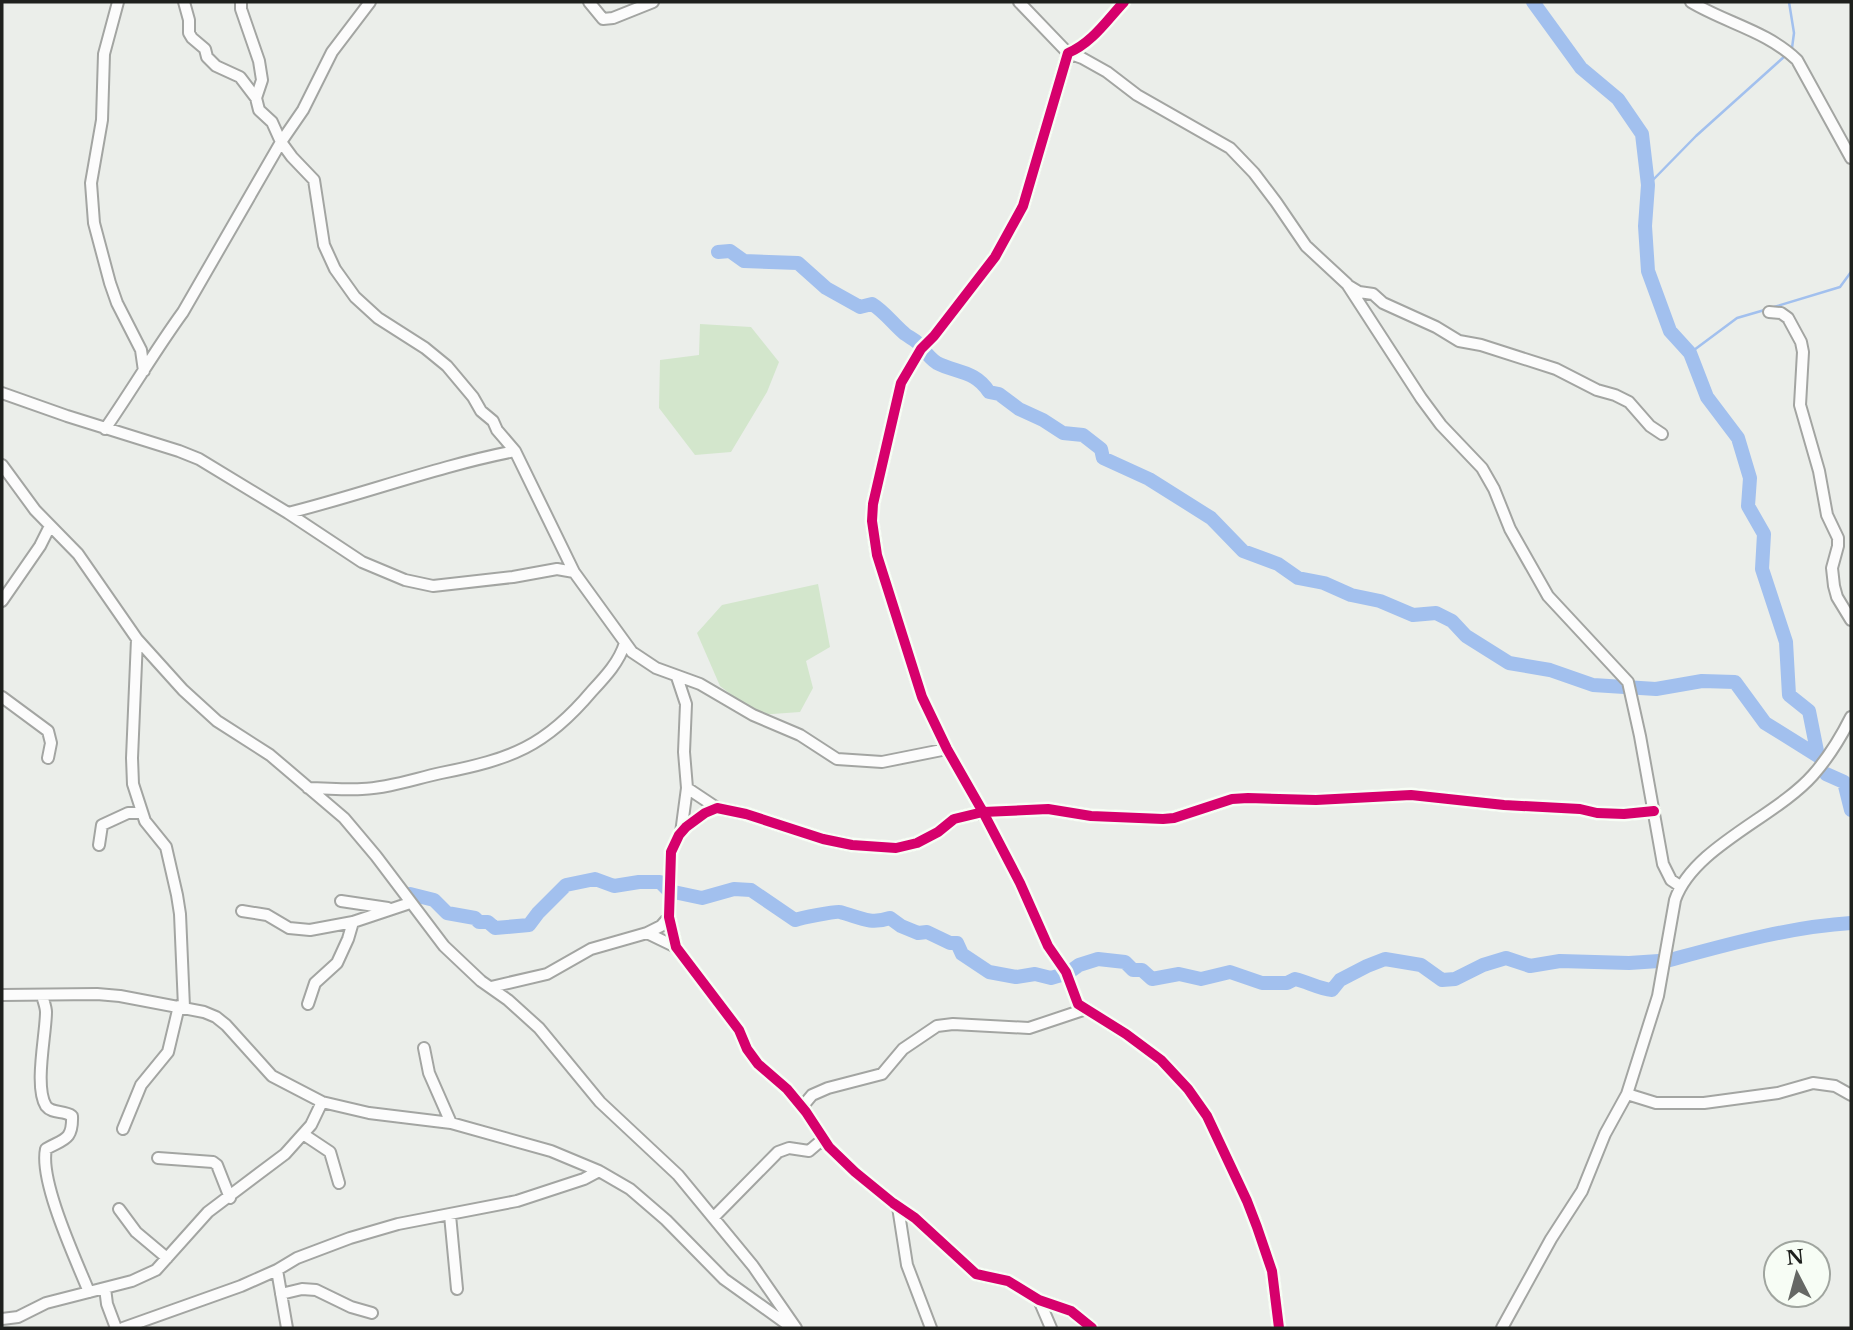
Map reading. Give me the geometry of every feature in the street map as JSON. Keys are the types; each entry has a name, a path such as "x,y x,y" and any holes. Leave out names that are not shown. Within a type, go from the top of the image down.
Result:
{"street":[{"path":"118,2 104,54 102,120 91,183 94,223 110,283 141,350 144,371"},
{"path":"184,2 192,38 205,48 207,57 216,66 240,77 256,98"},
{"path":"241,2 259,61 262,80 256,98 259,110 272,122 281,142 292,157 314,180 324,245 329,259 355,297 379,318 447,366 481,411 493,421 515,451 574,572 625,643 643,661 677,677 700,684 753,715 800,735 837,759 882,762 947,749"},
{"path":"105,429 167,332 183,312 281,142 303,110 342,37 370,2"},
{"path":"589,2 603,19 613,18 653,2"},
{"path":"1019,2 1068,53 1107,72 1137,95 1230,148 1262,183 1306,246 1347,284 1459,341 1481,345 1556,369 1597,390 1629,402 1650,426 1662,434"},
{"path":"1068,53 1079,49 1097,33 1124,2"},
{"path":"1691,2 1712,14 1759,33 1787,50 1797,60 1851,158"},
{"path":"1068,53 1023,206 1015,222 995,257 921,349 901,383 873,503 874,542 881,573 915,680 947,749 984,812 1020,883 1048,946 1066,972 1073,997 1083,1010 1126,1034 1161,1060 1188,1089 1207,1116 1247,1200 1272,1271 1279,1328"},
{"path":"1347,284 1421,398 1441,425 1482,468 1516,540 1548,596 1628,682 1663,864 1671,880 1680,886"},
{"path":"1769,312 1781,313 1788,318 1801,342 1803,352 1800,405 1819,471 1828,515 1838,538 1832,568 1834,586 1837,597 1851,620"},
{"path":"2,393 199,459 376,570 419,584 447,585 557,569 574,572"},
{"path":"288,513 474,459 515,451"},
{"path":"2,465 35,510 78,554 137,639 197,704 217,721 270,755 344,818 463,966 539,1028 600,1102 667,1164 714,1217 753,1266 794,1328"},
{"path":"2,601 40,546 50,526"},
{"path":"123,1129 141,1085 168,1052 181,1007 180,914 177,895 166,847 152,832 141,813 132,774 137,639"},
{"path":"308,788 360,789 385,786 520,752 553,732 579,707 621,656 625,643"},
{"path":"677,677 686,704 684,752 687,788 681,833 671,852 669,865 669,917 677,947 739,1030 747,1049 758,1063 787,1089 823,1139 855,1172 915,1218 976,1274 1008,1281 1039,1300 1070,1311 1093,1328"},
{"path":"2,697 48,732 51,743 48,758"},
{"path":"1502,1328 1551,1239 1582,1191 1605,1135 1627,1094 1658,996 1675,900 1680,886 1705,859 1775,808 1812,776 1840,739 1851,717"},
{"path":"687,788 717,808 747,814 823,839 852,845 896,848 918,844 954,818 984,812 1048,809 1091,816 1163,819 1240,799 1411,796 1580,809 1597,813 1654,811"},
{"path":"681,833 705,813 717,808"},
{"path":"99,845 102,825 128,813 141,813"},
{"path":"341,901 391,908"},
{"path":"242,911 267,915 289,928 310,930 353,922 410,903"},
{"path":"491,987 547,974 591,949 648,933 661,926 669,917"},
{"path":"308,1004 315,983 337,962 353,922"},
{"path":"648,933 677,947"},
{"path":"2,995 97,994 181,1007 216,1017 272,1076 322,1102 369,1113 452,1123 551,1151 599,1171 630,1189 666,1220 724,1279 794,1328"},
{"path":"42,995 46,1011 42,1039 42,1084 46,1105 51,1111 67,1112 72,1116 64,1142 46,1149 46,1167 65,1233 89,1292"},
{"path":"802,1107 812,1095 883,1074 903,1049 937,1026 953,1024 1030,1028 1083,1010"},
{"path":"424,1048 429,1073 452,1123"},
{"path":"1627,1094 1656,1103 1703,1104 1778,1093 1813,1083 1835,1086 1851,1095"},
{"path":"2,1319 18,1317 46,1303 146,1276 156,1270 208,1212 230,1198 285,1153 311,1125 322,1102"},
{"path":"303,1134 330,1152 339,1183"},
{"path":"714,1217 778,1152 789,1148 809,1151 823,1139"},
{"path":"158,1158 213,1162 217,1165 230,1198"},
{"path":"123,1328 209,1298 277,1270 297,1258 350,1238 398,1224 517,1201 584,1179 599,1171"},
{"path":"898,1207 907,1265 930,1328"},
{"path":"119,1209 136,1232 167,1258"},
{"path":"450,1215 457,1289"},
{"path":"277,1270 288,1328"},
{"path":"106,1288 107,1304 116,1328"},
{"path":"281,1294 302,1289 316,1290 351,1307 372,1313"},
{"path":"1039,1300 1051,1328"}],"green space":[{"path":"700,324 751,327 779,362 767,392 731,452 695,455 659,408 660,360 699,355"},
{"path":"818,584 830,647 806,661 813,688 800,712 758,715 720,686 697,633 722,605"}],"waterway":[{"path":"1533,2 1581,68 1618,99 1642,134 1648,185 1645,226 1648,271 1670,331 1690,353 1707,397 1738,438 1750,478 1748,506 1764,534 1762,569 1786,642 1789,695 1809,711 1818,756"},
{"path":"1789,2 1794,33 1792,48"},
{"path":"1648,185 1696,136 1785,56"},
{"path":"718,252 730,251 744,261 798,263 826,288 860,307 872,304 937,363 971,376 989,392 999,394 1019,409 1063,433 1083,435 1101,449 1103,458 1149,479 1211,518 1243,551 1278,564 1298,578 1324,583 1351,595 1380,601 1413,615 1436,613 1452,621 1466,636 1509,663 1550,670 1593,685 1656,689 1702,681 1735,682 1765,723 1818,756"},
{"path":"1774,307 1840,287 1851,272"},
{"path":"1690,353 1737,318 1768,309"},
{"path":"1826,774 1844,782 1851,810"},
{"path":"410,894 434,900 447,913 488,922 495,928 529,925 566,885 595,879 614,886 660,882 669,891 702,898 734,889 751,890 795,920 837,912 870,920 890,918 918,933 927,932 950,943 957,943 962,954 989,972 1016,977 1035,974 1051,978 1098,959 1125,962 1133,970 1142,970 1152,979 1179,974 1201,979 1230,972 1262,983 1287,983 1295,979 1332,990 1340,980 1385,959 1421,965 1442,980 1455,979 1483,965 1506,958 1530,966 1560,961 1659,961"},
{"path":"1670,960 1782,932 1851,923"}],"cycle path":[{"path":"1124,2 1092,37 1068,53 1023,206 995,257 921,349 901,383 873,504 872,521 877,555 922,697 947,749 1020,883 1048,946 1066,972 1078,1004 1161,1060 1188,1089 1207,1116 1247,1201 1272,1271 1279,1328"},
{"path":"1092,1328 1071,1311 1039,1300 1008,1281 976,1274 915,1218 855,1172 829,1147 787,1089 758,1064 747,1049 739,1030 676,947 669,917 671,852 686,827 717,808 746,814 823,839 852,845 896,848 917,843 938,832 954,819 983,812 1048,809 1091,816 1163,819 1174,818 1232,799 1248,798 1316,800 1411,795 1504,805 1580,809 1597,813 1654,811"}]}
